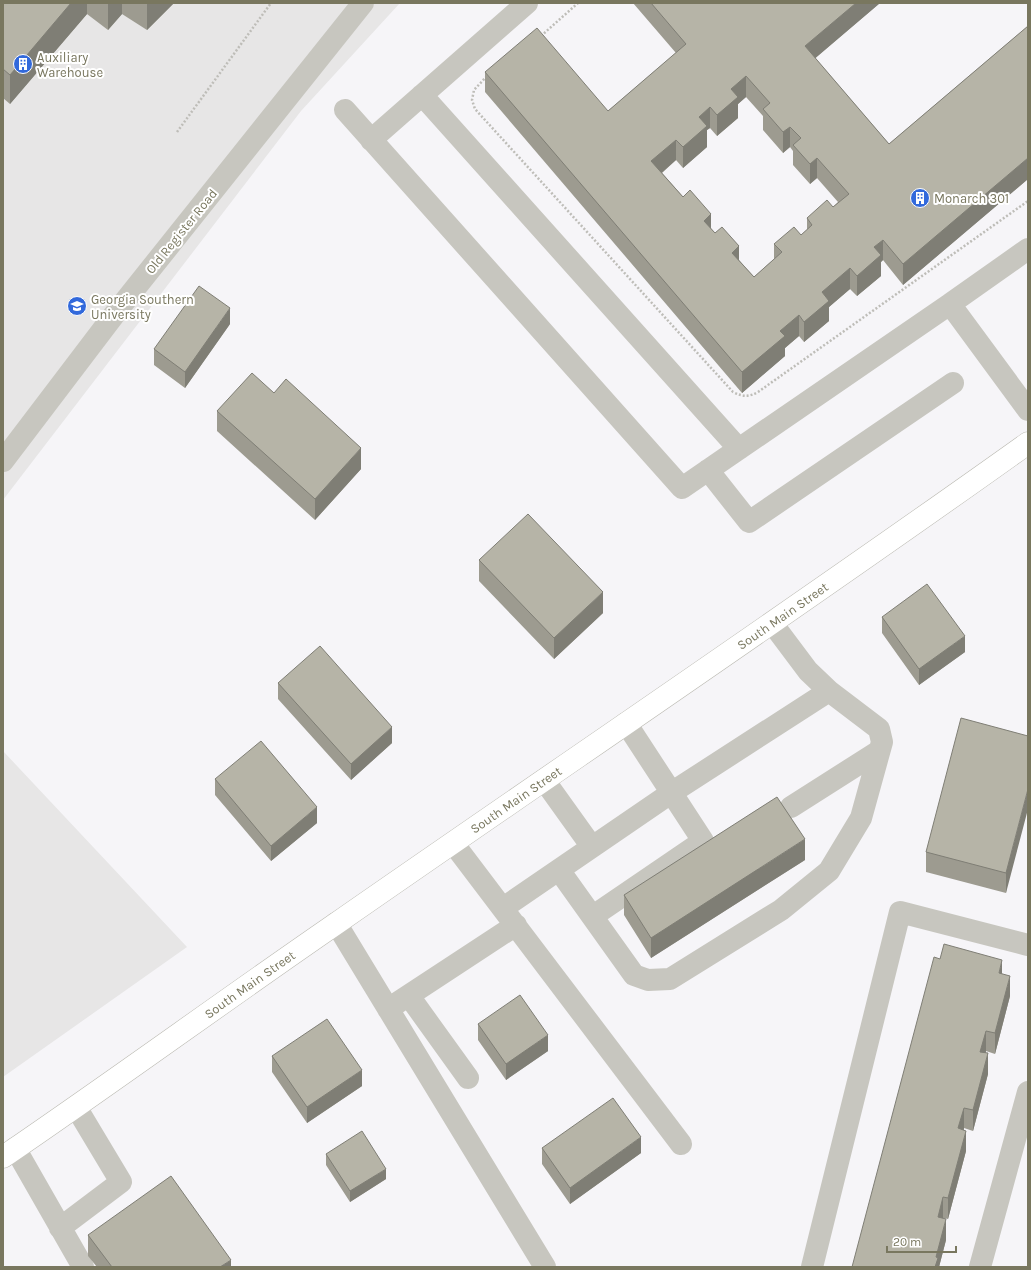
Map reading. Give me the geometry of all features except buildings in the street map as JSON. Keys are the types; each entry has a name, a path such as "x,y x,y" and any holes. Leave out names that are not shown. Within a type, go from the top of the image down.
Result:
{"main road":[{"name":"South Main Street","path":"9,1152 76,1107 336,923 894,539 1028,443"}],"street":[{"name":"Old Register Road","path":"3,461 117,311 363,3"},
{"path":"371,140 527,3"},
{"path":"422,95 738,449"},
{"path":"345,110 682,488 1028,249"},
{"path":"950,304 1028,410"},
{"path":"708,470 749,522 953,383"},
{"path":"559,870 634,975 648,980 670,979 781,910 829,871 861,818 882,742 880,729 829,691 808,671 772,622"},
{"path":"388,1009 409,996 510,917 559,870 671,793 829,691"},
{"path":"592,916 703,840 626,723"},
{"path":"791,807 879,751"},
{"path":"544,780 592,848"},
{"path":"454,843 681,1144"},
{"path":"812,1267 900,912 1028,945"},
{"path":"336,923 545,1267"},
{"path":"409,996 468,1078"},
{"path":"980,1267 1028,1092"},
{"path":"60,1228 122,1182 76,1107"},
{"path":"9,1152 60,1228 83,1267"}],"path":[{"path":"177,132 271,3"},
{"path":"536,40 578,3"},
{"path":"492,72 485,77 474,90 472,100 475,109 733,392 739,395 749,396 758,392 1028,201"}],"shaded area":[{"name":"Georgia Southern University","path":"3,3 400,3 301,111 3,500"},
{"path":"3,751 187,947 3,1077"}],"place":[{"name":"Auxiliary Warehouse","path":"23,64"},
{"name":"Monarch 301","path":"920,198"},
{"name":"Georgia Southern University","path":"77,306"}]}
